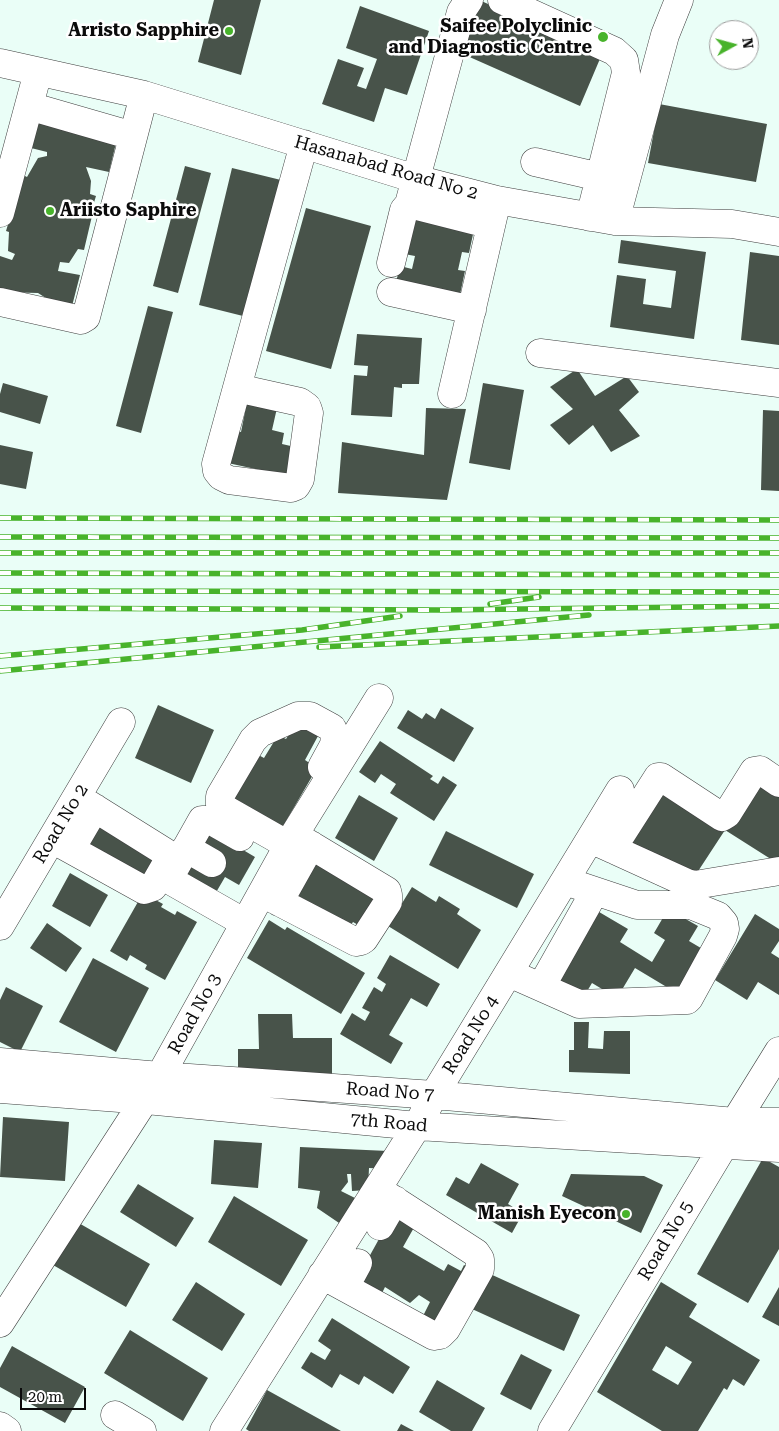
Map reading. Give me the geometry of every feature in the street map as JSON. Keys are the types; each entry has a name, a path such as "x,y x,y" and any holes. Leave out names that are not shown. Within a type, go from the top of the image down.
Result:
{"street":[{"path":"391,263 404,210 412,191 461,12 469,0"},
{"path":"502,0 614,51 624,60 626,74 600,177 602,219"},
{"path":"602,219 665,35 679,0"},
{"name":"Hasanabad Road No 2","path":"0,63 144,95 304,144 485,223 602,219 732,224 779,232"},
{"path":"0,213 38,72"},
{"path":"0,302 81,320 86,317 144,95"},
{"path":"29,106 134,136"},
{"path":"237,388 304,144"},
{"path":"535,162 600,177"},
{"path":"452,394 466,309 485,223"},
{"path":"391,292 466,309"},
{"path":"540,353 779,383"},
{"name":"Road No 3","path":"0,1323 146,1100 245,924 271,897 291,845 335,756 379,698"},
{"path":"271,897 356,942 361,942 364,939 388,902 386,891 291,845 220,805 220,796 253,740 260,733 298,716 310,716 332,728 335,736 335,756"},
{"name":"Road No 2","path":"0,926 62,844 86,803 121,722"},
{"path":"779,783 760,770 754,771 727,814 722,817 661,777 658,777 602,844 688,883 695,884 779,870"},
{"name":"Road No 4","path":"224,1431 334,1281 386,1194 417,1126 434,1095 565,881 602,844 620,790"},
{"path":"62,844 144,890 153,887 168,862 166,852 86,803"},
{"path":"245,924 173,882 170,875 202,820 210,820 291,845"},
{"path":"186,848 212,864"},
{"path":"509,973 580,1004 686,1000 689,998 723,936 724,923 718,916 691,905 637,905 565,881"},
{"path":"541,987 595,891"},
{"name":"Road No 5","path":"552,1431 779,1051"},
{"name":"Road No 7","path":"0,1062 160,1076 434,1095 730,1134 779,1122"},
{"name":"7th Road","path":"0,1089 146,1100 417,1126 730,1134 779,1148"},
{"path":"358,1263 334,1281 434,1336 440,1335 446,1330 480,1269 480,1259 476,1253 386,1194 380,1226"},
{"path":"115,1415 142,1431"},
{"path":"0,1426 7,1431"}],"building":[{"name":"Arristo Sapphire","path":"214,0 261,0 241,75 198,62"},
{"path":"479,0 602,54 580,106 456,51"},
{"path":"360,6 429,31 407,95 385,88 374,122 322,104 338,59 364,68 357,86 366,89 377,59 346,48"},
{"path":"659,104 767,124 756,182 648,163"},
{"name":"Ariisto Saphire","path":"31,112 117,139 109,172 86,167 91,181 90,194 96,196 92,209 89,208 88,214 92,216 84,250 78,249 69,263 60,262 58,271 80,275 71,310 60,307 38,293 0,292 0,256 12,260 15,254 8,251 9,232 6,231 23,175 27,177 38,158 47,156 47,152 23,146"},
{"path":"185,166 211,173 178,293 153,286"},
{"path":"232,168 285,181 251,318 199,305"},
{"path":"306,208 371,226 331,369 266,351"},
{"path":"409,211 475,225 469,253 462,252 458,270 465,271 458,304 394,290 400,266 412,269 415,256 399,253"},
{"path":"621,240 706,252 694,339 610,327 617,275 646,279 643,304 671,308 676,271 618,263"},
{"path":"750,252 779,256 779,345 741,340"},
{"path":"148,306 173,312 141,433 116,426"},
{"path":"357,334 422,338 419,384 402,384 402,388 394,387 392,417 351,415 354,375 367,376 368,366 354,365"},
{"path":"577,369 595,396 627,376 639,392 619,410 640,436 611,452 593,425 569,445 550,425 573,409 550,387"},
{"path":"3,383 48,396 40,424 0,412 0,394"},
{"path":"483,383 524,390 510,470 469,463"},
{"path":"247,402 277,408 272,430 284,433 282,444 295,447 288,476 223,462 231,429 241,432"},
{"path":"426,408 466,409 447,500 338,493 342,442 424,455"},
{"path":"763,410 779,411 779,491 761,490"},
{"path":"0,445 33,452 26,489 0,484"},
{"path":"158,705 214,730 191,783 135,758"},
{"path":"441,708 474,728 454,762 397,728 408,710 422,719 426,713 435,719"},
{"path":"296,723 318,736 305,760 317,768 279,833 230,804 251,751 264,758 278,735 286,739"},
{"path":"380,741 433,776 430,779 438,784 443,776 457,785 434,821 390,793 396,784 381,774 375,783 359,772"},
{"path":"758,772 779,786 779,859 777,863 725,830 691,882 623,838 661,779 727,822"},
{"path":"359,795 398,818 374,861 335,838"},
{"path":"102,820 159,852 140,885 84,853"},
{"path":"206,828 255,857 239,885 225,877 211,901 174,878 184,861 210,877 219,860 195,846"},
{"path":"446,831 534,874 517,908 429,865"},
{"path":"312,852 385,895 365,929 353,922 351,925 287,894"},
{"path":"70,873 108,895 90,927 52,906"},
{"path":"412,887 436,902 439,896 460,909 457,914 481,930 458,969 388,926"},
{"path":"143,893 163,904 161,907 175,915 177,911 197,922 165,980 145,969 147,965 130,955 127,961 110,951"},
{"path":"594,909 628,929 620,942 652,962 665,940 654,933 668,909 698,926 689,941 711,954 685,998 635,968 617,998 592,983 580,1003 550,986"},
{"path":"755,914 779,929 779,941 771,953 779,958 779,995 758,982 747,1000 715,980"},
{"path":"269,920 285,930 287,927 365,973 341,1014 247,958"},
{"path":"47,923 82,948 66,972 30,948"},
{"path":"390,955 440,984 427,1007 411,998 389,1035 403,1043 391,1064 340,1034 352,1013 365,1021 370,1012 362,1008 374,987 382,992 386,984 377,978"},
{"path":"93,958 149,988 116,1052 59,1022"},
{"path":"6,987 43,1006 20,1052 0,1042 0,1000"},
{"path":"258,1014 292,1014 293,1038 332,1038 332,1075 238,1075 238,1049 259,1049"},
{"path":"574,1022 589,1022 588,1048 603,1049 604,1031 630,1031 630,1074 569,1072 569,1050 574,1050"},
{"path":"3,1117 69,1122 65,1181 0,1177"},
{"path":"214,1140 262,1143 258,1188 211,1184"},
{"path":"300,1147 388,1151 388,1169 369,1168 368,1190 352,1191 351,1174 347,1174 348,1182 341,1191 355,1198 342,1225 317,1208 320,1191 298,1188"},
{"path":"763,1158 779,1167 779,1249 748,1303 697,1274"},
{"path":"481,1163 519,1184 508,1204 523,1213 512,1233 446,1195 456,1177 469,1184"},
{"name":"Manish Eyecon","path":"571,1174 644,1176 663,1185 641,1233 562,1196"},
{"path":"138,1184 194,1218 176,1247 120,1212"},
{"path":"234,1196 308,1240 281,1286 208,1242"},
{"path":"394,1212 416,1224 403,1247 444,1271 448,1264 461,1271 464,1265 474,1270 440,1327 423,1316 430,1302 419,1295 410,1303 385,1287 380,1297 354,1284"},
{"path":"77,1222 150,1264 126,1307 53,1265"},
{"path":"488,1273 580,1315 564,1351 472,1309"},
{"path":"196,1282 245,1314 222,1351 172,1320"},
{"path":"661,1282 697,1304 689,1317 760,1360 744,1386 733,1379 727,1390 724,1388 698,1431 662,1431 597,1392","holes":["666,1346 692,1362 678,1385 652,1370"]},
{"path":"779,1287 779,1326 762,1317"},
{"path":"332,1318 410,1367 393,1394 364,1376 359,1385 340,1374 332,1388 301,1368 311,1352 325,1360 331,1350 318,1341"},
{"path":"130,1330 208,1378 183,1421 104,1373"},
{"path":"12,1346 85,1387 65,1423 0,1387 0,1368"},
{"path":"521,1354 552,1370 531,1410 500,1394"},
{"path":"437,1380 485,1408 472,1431 451,1431 419,1412"},
{"path":"267,1390 341,1431 249,1431 246,1429"},
{"path":"401,1424 414,1431 397,1431"}],"railway":[{"path":"0,518 779,520"},
{"path":"0,537 779,538"},
{"path":"0,553 779,553"},
{"path":"0,573 779,575"},
{"path":"0,591 779,592"},
{"path":"490,604 539,597"},
{"path":"0,608 439,610 779,606"},
{"path":"0,671 589,615"},
{"path":"0,656 302,630 400,616"},
{"path":"319,647 779,626"}],"place":[{"name":"Arristo Sapphire","path":"229,31"},
{"name":"Saifee Polyclinic and Diagnostic Centre","path":"603,37"},
{"name":"Ariisto Saphire","path":"50,211"},
{"name":"Manish Eyecon","path":"626,1214"}]}
